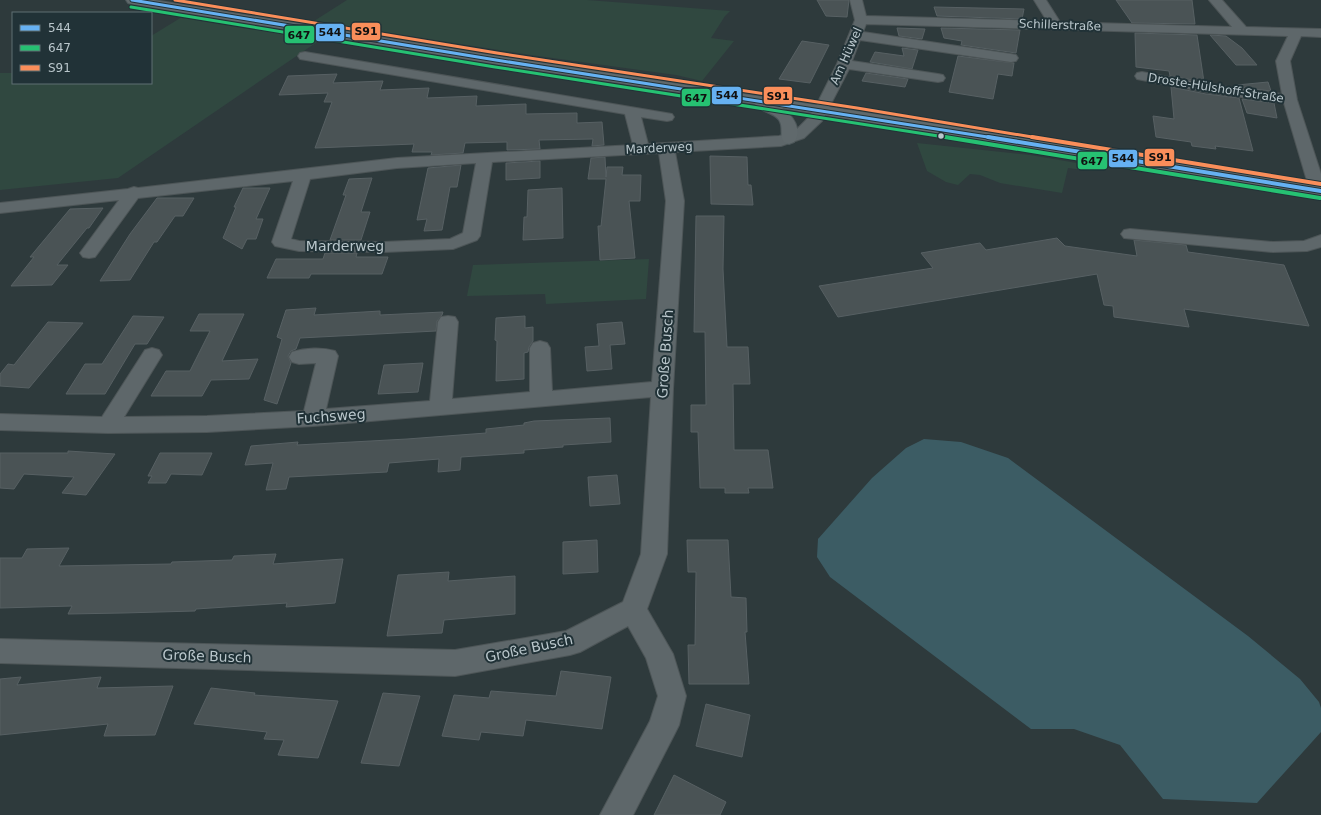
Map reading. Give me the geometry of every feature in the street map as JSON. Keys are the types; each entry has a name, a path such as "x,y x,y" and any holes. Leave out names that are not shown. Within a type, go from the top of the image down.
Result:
{"main road":[{"path":"132,0 1319,191"},
{"path":"746,98 767,106 785,117 791,127 789,139"}],"street":[{"name":"Am Hüwel","path":"821,110 844,64 861,20 856,0"},
{"path":"1040,0 1056,25"},
{"path":"1214,0 1242,30"},
{"name":"Schillerstraße","path":"861,20 1242,30 1296,33"},
{"path":"1296,33 1321,33"},
{"name":"Droste-Hülshoff-Straße","path":"1296,33 1283,61 1290,100 1319,191"},
{"path":"856,35 1011,58"},
{"path":"305,56 667,117"},
{"path":"844,64 938,78"},
{"name":"Droste-Hülshoff-Straße","path":"1142,76 1212,89 1290,100"},
{"name":"Marderweg","path":"0,208 134,192 304,175 399,157 485,157 761,143 789,139 799,135 806,129 821,110"},
{"path":"632,111 642,149"},
{"name":"Große Busch","path":"0,651 455,663 570,643 633,610 654,554 662,389 675,201 666,148"},
{"name":"Marderweg","path":"304,175 281,242 299,246 384,247 453,244 471,236 485,157"},
{"path":"90,254 134,192"},
{"path":"1130,234 1273,247 1307,246 1321,240"},
{"path":"440,408 448,322"},
{"path":"540,348 541,399"},
{"path":"108,426 152,355"},
{"path":"299,358 328,356 313,418"},
{"name":"Fuchsweg","path":"0,422 108,426 207,424 313,418 662,389"},
{"path":"616,815 664,725 672,696 659,654 633,610"}],"green space":[{"path":"347,0 587,0 730,11 725,16 711,38 734,41 702,81 676,75 531,55 314,21"},
{"path":"182,17 320,40 118,178 0,190 0,73 12,73 12,84 152,84 152,35"},
{"path":"917,143 1030,155 1112,169 1091,171 1068,168 1062,193 1000,183 980,175 970,174 958,185 946,182 927,171"},
{"path":"649,259 646,299 546,304 545,294 467,296 473,265"}],"water":[{"path":"924,439 961,442 1008,458 1248,636 1300,679 1319,702 1321,708 1321,732 1257,803 1163,799 1120,745 1074,729 1031,729 830,577 817,557 818,539 872,478 906,448"}],"building":[{"path":"817,0 849,0 847,17 826,16"},
{"path":"1116,0 1192,0 1195,24 1132,23"},
{"path":"934,7 1024,9 1022,19 937,16"},
{"path":"897,28 925,29 922,39 899,36"},
{"path":"941,28 1020,30 1016,53 961,45 962,41 944,38"},
{"path":"1135,33 1197,35 1204,82 1170,76 1169,71 1136,67"},
{"path":"1210,35 1226,36 1242,48 1257,65 1236,65"},
{"path":"802,41 829,45 810,83 779,79"},
{"path":"902,48 918,50 912,69 870,62 875,52 904,56"},
{"path":"958,56 1014,63 1012,76 998,74 993,99 949,92"},
{"path":"866,73 908,79 905,87 862,81"},
{"path":"337,74 333,83 383,81 380,90 429,88 427,98 477,96 476,106 526,104 526,114 577,113 577,123 602,122 604,145 592,146 593,139 539,140 540,149 507,150 507,142 465,143 463,153 431,155 432,152 412,152 414,144 315,148 332,102 324,102 328,93 279,95 288,76"},
{"path":"1268,82 1271,91 1238,87 1237,85"},
{"path":"1171,87 1206,94 1239,98 1253,151 1215,146 1216,149 1192,146 1191,142 1156,137 1153,116 1174,119"},
{"path":"1242,99 1274,103 1277,118 1247,113"},
{"path":"710,156 747,157 748,185 751,185 753,205 711,204"},
{"path":"605,157 606,177 607,167 623,167 622,175 641,175 640,201 629,201 635,258 600,260 598,226 601,226 606,179 588,179 591,158"},
{"path":"540,161 540,178 506,180 506,163"},
{"path":"461,165 457,187 450,187 442,230 424,231 427,219 417,220 428,168"},
{"path":"372,178 361,212 370,212 361,240 330,240 346,195 343,195 349,179"},
{"path":"243,188 270,188 256,219 263,219 256,239 247,239 242,249 223,238 236,207 234,207"},
{"path":"562,188 563,238 523,240 524,217 527,217 528,190"},
{"path":"157,198 194,198 183,216 175,216 157,242 154,242 130,280 100,281 130,234"},
{"path":"103,208 89,228 87,228 57,265 68,265 52,285 11,286 34,257 30,257 70,209"},
{"path":"696,216 724,216 723,269 727,347 748,347 750,384 733,384 734,450 768,450 773,488 748,488 749,493 725,493 725,488 700,488 698,432 691,432 691,405 706,405 705,332 694,332"},
{"path":"1057,238 1065,246 1137,256 1134,240 1186,245 1188,252 1284,265 1309,326 1184,309 1189,327 1114,317 1113,306 1104,305 1097,274 838,317 819,286 933,268 921,253 980,243 986,250"},
{"path":"325,253 357,253 356,257 388,257 382,274 311,274 309,278 267,278 276,259 323,259"},
{"path":"316,308 314,315 380,311 380,315 443,312 437,321 436,331 300,338 296,349 291,351 288,356 291,363 277,404 264,400 282,339 277,337 286,310"},
{"path":"199,314 244,314 222,361 258,359 249,379 211,380 202,396 151,396 166,371 190,371 210,331 190,331"},
{"path":"133,316 164,317 147,344 135,344 105,394 66,394 85,364 102,364"},
{"path":"525,316 525,328 533,327 533,341 528,352 524,353 524,379 496,381 496,318"},
{"path":"48,322 83,323 29,388 0,386 0,374 8,364 14,365"},
{"path":"622,322 625,344 610,345 612,369 587,371 585,347 599,346 597,324"},
{"path":"423,363 418,392 378,394 384,365"},
{"path":"610,418 611,442 563,445 563,447 524,450 524,453 461,457 460,470 438,472 439,459 389,463 387,472 289,477 286,489 266,490 273,463 245,465 251,446 298,442 297,445 407,439 486,433 486,429 524,425 524,423 534,421"},
{"path":"68,451 115,454 86,495 62,493 74,477 24,474 14,489 0,488 0,453 68,453"},
{"path":"160,453 212,453 202,475 171,474 166,483 148,483 152,476 148,476"},
{"path":"617,475 620,504 590,506 588,477"},
{"path":"597,540 598,572 563,574 563,542"},
{"path":"687,540 728,540 731,597 746,598 747,632 745,632 749,684 689,684 688,645 695,645 696,572 688,572"},
{"path":"69,548 59,566 171,564 172,562 232,560 234,556 276,554 273,564 343,559 335,603 286,607 287,603 196,609 195,611 68,614 72,606 0,608 0,558 22,558 27,549"},
{"path":"449,572 448,581 515,576 515,614 444,620 442,633 387,636 398,575"},
{"path":"561,671 611,677 602,729 526,720 523,736 481,732 479,740 442,736 454,695 489,698 491,691 556,696"},
{"path":"21,677 17,685 101,677 97,688 173,686 155,735 104,736 108,724 0,735 0,679"},
{"path":"211,688 255,693 254,695 338,701 318,758 278,755 284,740 264,739 267,732 194,724"},
{"path":"383,693 420,696 399,766 361,763"},
{"path":"706,704 750,715 742,757 696,746"},
{"path":"674,775 726,802 720,815 654,815"}],"transit line":[{"name":"544","path":"132,0 496,60 856,115 1321,191"},
{"name":"S91","path":"175,0 497,53 857,108 1321,184"},
{"name":"647","path":"131,7 495,67 855,122 1320,198"}]}
